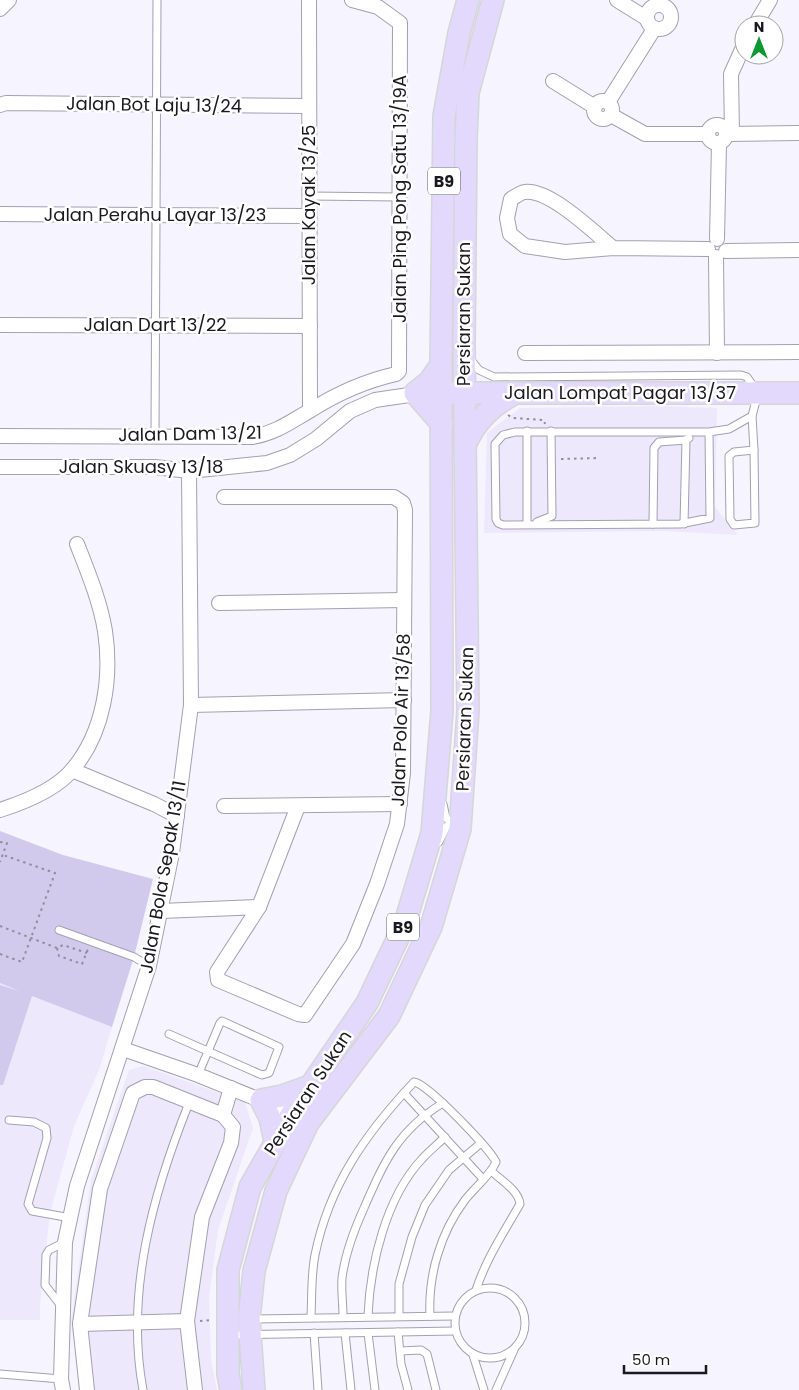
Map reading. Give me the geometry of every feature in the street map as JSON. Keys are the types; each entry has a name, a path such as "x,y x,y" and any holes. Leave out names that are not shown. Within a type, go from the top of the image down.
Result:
{"main road":[{"name":"Persiaran Sukan","path":"254,1390 238,1324 228,1270 250,1187 292,1113 316,1095 389,1016 431,927 457,823 468,711 464,344 468,93 493,0"},
{"name":"Persiaran Sukan","path":"231,1390 228,1374 238,1324 276,1191 316,1095 367,1003 405,923 432,833 442,712 441,366 444,116 466,2"},
{"path":"441,366 429,382 416,393 442,424"},
{"name":"Jalan Lompat Pagar 13/37","path":"442,393 799,393"},
{"path":"466,444 472,429 482,417 515,393"},
{"path":"275,1141 270,1118 261,1100 282,1096 316,1095"},
{"path":"292,1113 296,1121 298,1141"}],"street":[{"path":"0,9 9,0"},
{"name":"Jalan Kayak 13/25","path":"309,0 310,410"},
{"name":"Jalan Ping Pong Satu 13/19A","path":"352,0 378,7 400,23 400,366 396,374"},
{"path":"604,108 650,24 648,11 659,3 671,12 672,20 662,30 650,24 617,0"},
{"path":"761,15 770,0"},
{"path":"717,353 717,249 732,74 736,65"},
{"path":"553,81 604,108 645,134 708,134 713,142 726,137 799,133"},
{"name":"Jalan Bot Laju 13/24","path":"0,105 6,103 309,106"},
{"path":"613,248 564,206 538,193 525,192 512,199 507,218 510,234 525,246 565,252 613,248 799,250"},
{"name":"Jalan Perahu Layar 13/23","path":"0,214 309,216"},
{"name":"Jalan Dart 13/22","path":"0,325 310,326"},
{"path":"525,353 799,352"},
{"name":"Jalan Dam 13/21","path":"0,436 252,437 280,430 310,410 357,384 396,374"},
{"name":"Jalan Skuasy 13/18","path":"0,467 155,467 190,471 268,463 290,455 313,441 350,411 375,400 416,393 442,393"},
{"name":"Jalan Bola Sepak 13/11","path":"62,1385 62,1307 65,1242 77,1186 149,966 161,911 176,816 191,705 190,471"},
{"name":"Jalan Polo Air 13/58","path":"224,497 394,497 403,503 405,510 404,700 400,804 397,824 377,884 353,944 305,1015 298,1014 227,984 218,980 216,976 260,907"},
{"path":"0,810 35,796 57,783 72,770 87,749 100,721 106,691 107,660 105,631 94,590 76,544"},
{"path":"219,602 404,600"},
{"path":"191,705 404,700"},
{"path":"72,770 154,804 176,816"},
{"path":"224,806 400,804"},
{"path":"161,911 260,907 298,806"},
{"path":"123,1049 198,1075 292,1113"},
{"path":"87,1390 80,1324 100,1189 133,1093 145,1088 152,1088 223,1115 233,1127 232,1136 202,1217 188,1321 195,1390"},
{"path":"223,1115 231,1088"},
{"path":"77,1186 100,1189"},
{"path":"80,1324 138,1324 188,1321"}],"lane":[{"path":"155,436 157,0"},
{"path":"309,196 400,197"},
{"path":"464,344 472,362 479,370 494,377 741,374 747,377 758,393 752,416 754,450 755,523 734,525 730,519 729,456 734,452 754,450"},
{"path":"709,432 710,518 684,524 503,525 498,523 496,519 495,444 503,435 527,431 709,432 729,429 752,416"},
{"path":"527,431 531,524"},
{"path":"531,524 552,516 551,461 548,431"},
{"path":"653,524 656,445 686,440 694,432"},
{"path":"684,524 686,440"},
{"path":"424,864 437,850 442,834 457,823 443,811 444,786 438,759"},
{"path":"59,930 134,958 149,966"},
{"path":"168,1034 208,1050 262,1075 269,1073 279,1047 222,1021 208,1050 198,1075"},
{"path":"311,1316 315,1257 326,1215 342,1176 371,1132 414,1082 418,1082 443,1103 481,1143 496,1162 491,1171 463,1202 442,1240 431,1276 430,1316"},
{"path":"404,1093 483,1179"},
{"path":"143,1390 138,1324 142,1256 155,1199 169,1152 190,1103"},
{"path":"343,1316 342,1278 352,1237 386,1158 412,1125 424,1114 443,1103"},
{"path":"9,1120 34,1122 46,1128 47,1138 28,1204 32,1211 70,1218"},
{"path":"368,1316 369,1286 380,1237 405,1182 422,1159 445,1138"},
{"path":"399,1316 399,1284 412,1237 425,1206 449,1170 481,1143"},
{"path":"476,1290 480,1276 502,1232 520,1204 513,1191 491,1171"},
{"path":"473,1355 492,1359 504,1356 522,1340 526,1328 522,1307 515,1297 505,1290 493,1287 476,1290 462,1300 455,1316 455,1332 459,1342 473,1355 484,1390"},
{"path":"238,1324 311,1316 455,1316"},
{"path":"238,1324 314,1333 455,1332"},
{"path":"368,1332 375,1390"},
{"path":"398,1332 408,1390"},
{"path":"314,1333 318,1390"},
{"path":"345,1333 351,1390"},
{"path":"496,1390 514,1349"},
{"path":"400,1351 421,1350 427,1354 436,1390"},
{"path":"0,1374 62,1385"}],"path":[{"path":"504,412 513,418 544,420 548,431"},
{"path":"551,461 564,458 600,458"},
{"path":"0,842 7,843 0,862"},
{"path":"0,954 22,962 55,873 3,855"},
{"path":"0,926 57,948 63,945 87,953"},
{"path":"57,948 59,956 82,964 91,942"},
{"path":"188,1321 238,1324"}],"shaded area":[{"path":"656,406 717,408 715,507 738,535 665,531 484,533 487,433 520,408"},
{"path":"0,831 63,855 153,879 134,957 112,1027 32,996 3,1085 0,1085 0,985 19,991 0,983"},
{"path":"0,983 112,1027 99,1070 74,1126 50,1213 40,1320 0,1320"},
{"path":"143,1066 245,1102 253,1128 218,1230 209,1297 211,1360 217,1390 79,1390 71,1321 91,1180 129,1070"}]}
